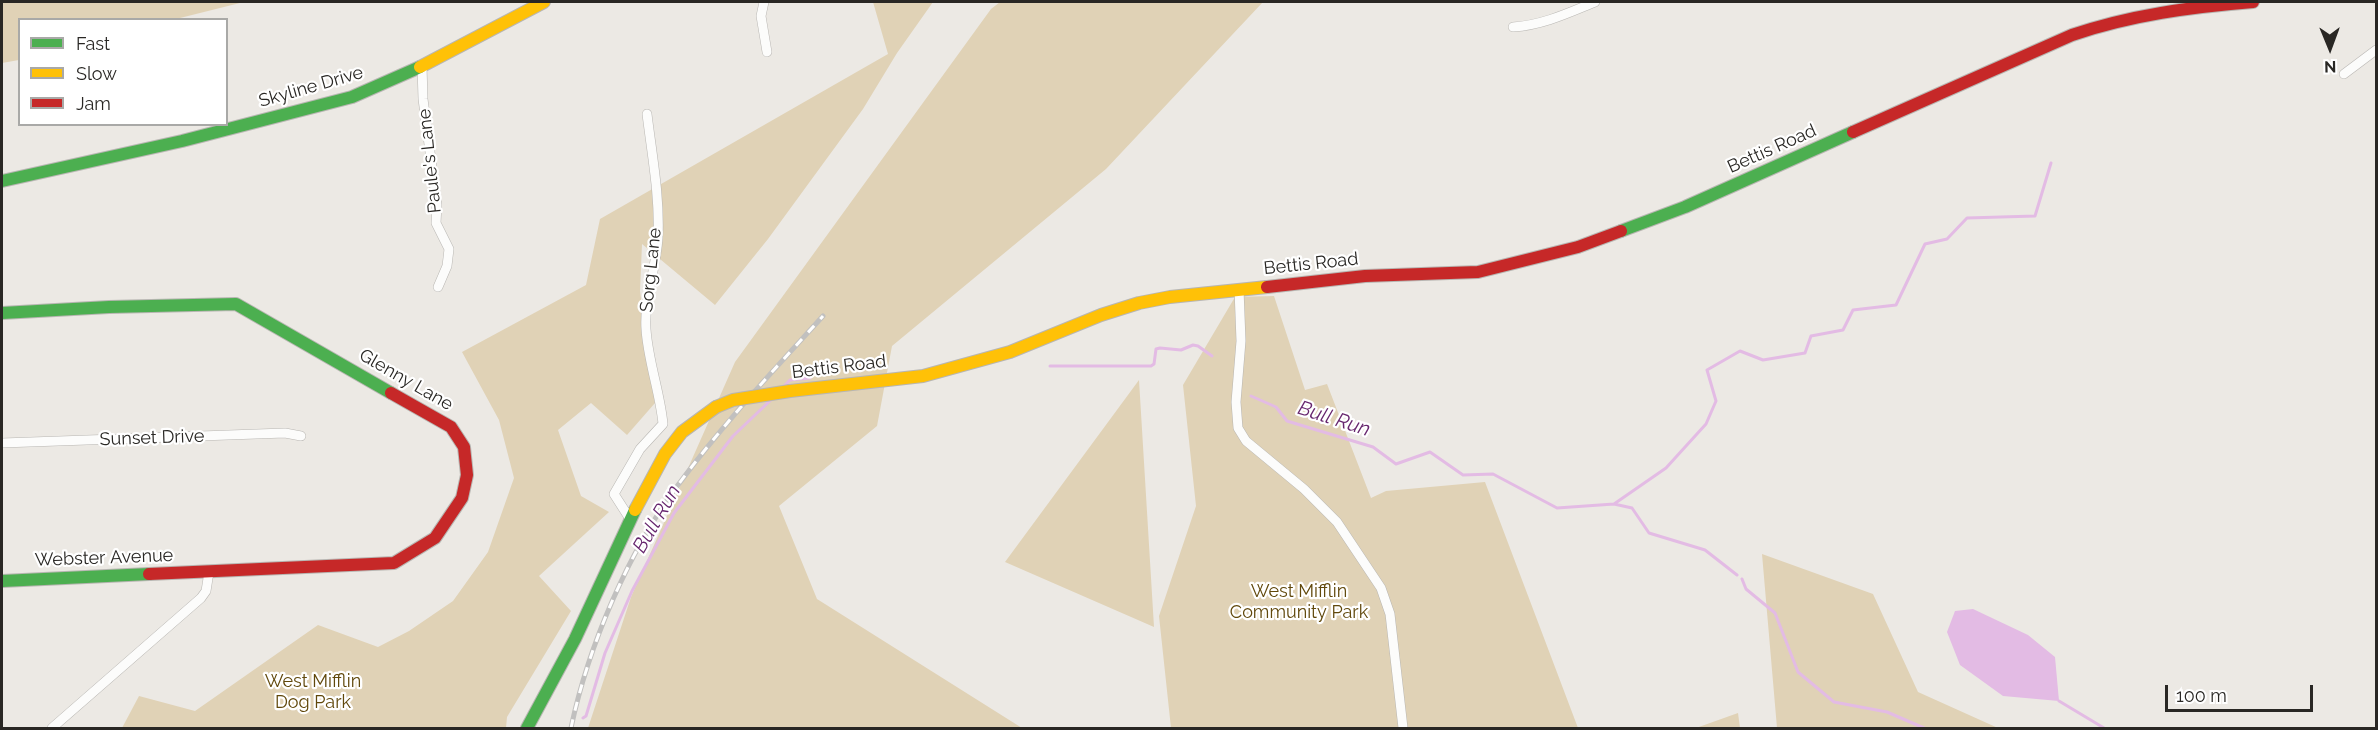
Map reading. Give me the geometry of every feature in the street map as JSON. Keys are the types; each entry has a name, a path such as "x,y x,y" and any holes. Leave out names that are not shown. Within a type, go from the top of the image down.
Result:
{"street":[{"name":"Skyline Drive","path":"2,182 182,141 352,97 422,66 544,2"},
{"path":"764,2 761,16 767,52"},
{"path":"1513,27 1530,26 1558,18 1595,2"},
{"name":"Bettis Road","path":"527,729 575,639 630,519 666,454 682,432 716,408 733,400 922,376 1010,352 1101,315 1139,303 1239,289 1365,276 1478,272 1516,264 1578,247 1685,207 2072,35 2139,14 2253,2"},
{"path":"2344,74 2376,50"},
{"name":"Paule's Lane","path":"422,66 423,99 437,205 436,223 449,249 447,266 438,287"},
{"name":"Sorg Lane","path":"630,519 614,494 640,449 663,424 646,330 646,305 658,238 655,176 646,114"},
{"path":"1239,289 1241,340 1236,402 1238,428 1246,441 1304,489 1337,522 1381,588 1390,614 1403,729"},
{"name":"Glenny Lane","path":"2,313 109,307 236,304 451,427 464,447 467,475 462,498 435,538 394,563 209,572"},
{"name":"Sunset Drive","path":"2,443 285,433 301,436"},
{"path":"52,729 201,598 206,591 209,572"},
{"name":"Webster Avenue","path":"2,581 69,576 209,572"}],"green space":[{"path":"2,2 244,2 180,18 18,18 18,60 2,63"},
{"name":"West Mifflin Dog Park","path":"873,2 933,2 897,53 863,109 768,239 715,305 642,244 640,291 655,403 627,435 591,403 558,430 581,496 609,512 539,576 571,611 507,717 506,728 122,728 139,696 195,711 318,625 378,647 409,631 453,601 488,552 514,478 499,420 462,352 586,285 600,219 888,54"},
{"path":"1000,2 1263,2 1106,169 892,346 877,426 779,506 817,599 1022,728 588,728 631,597 735,362 991,9"},
{"name":"West Mifflin Community Park","path":"1274,296 1305,390 1327,384 1371,498 1386,491 1485,482 1578,728 1171,728 1159,616 1196,506 1183,385 1235,297"},
{"path":"1139,380 1154,627 1005,562"},
{"path":"1762,554 1873,594 1918,692 1998,728 1777,728"},
{"path":"1738,713 1740,728 1696,728"}],"shaded area":[{"path":"1973,609 2028,635 2055,657 2059,701 2003,696 1960,665 1947,632 1955,611"}],"waterway":[{"name":"Bull Run","path":"1251,396 1276,407 1287,421 1373,447 1396,464 1430,452 1463,475 1493,474 1557,508 1614,504 1666,468 1706,424 1716,401 1707,370 1740,351 1763,360 1805,353 1811,336 1843,330 1853,310 1896,305 1925,244 1947,239 1967,218 2035,216 2051,163"},
{"name":"Bull Run","path":"1050,366 1151,366 1154,364 1156,349 1181,350 1193,345 1212,356"},
{"name":"Bull Run","path":"782,388 790,380 810,378"},
{"name":"Bull Run","path":"583,718 586,716 605,653 632,591 674,513 733,436 774,397"},
{"path":"1614,504 1632,508 1649,533 1705,550 1737,575"},
{"path":"1742,579 1746,589 1775,613 1798,672 1834,702 1887,712 1924,728"},
{"path":"2059,701 2104,728"}],"railway":[{"path":"571,728 588,665 612,601 660,511 730,420 823,316"}],"traffic: fast":[{"path":"2,181 182,141 352,97 420,67"},
{"path":"1621,231 1685,207 1853,132"},
{"path":"2,313 109,307 236,304 391,393"},
{"path":"527,728 575,639 635,510"},
{"path":"2,581 149,574"}],"traffic: slow":[{"path":"420,67 544,2"},
{"path":"790,391 923,376 1010,352 1101,315 1139,303 1170,297 1267,287"},
{"path":"716,407 733,400 790,391"},
{"path":"635,510 665,454 682,432 716,407"}],"traffic: jam":[{"path":"1853,132 2072,35 2116,22 2161,13 2253,2"},
{"path":"1267,287 1365,276 1478,272 1578,247 1621,231"},
{"path":"149,574 394,563 435,538 462,498 467,475 464,447 451,427 391,393"}]}
